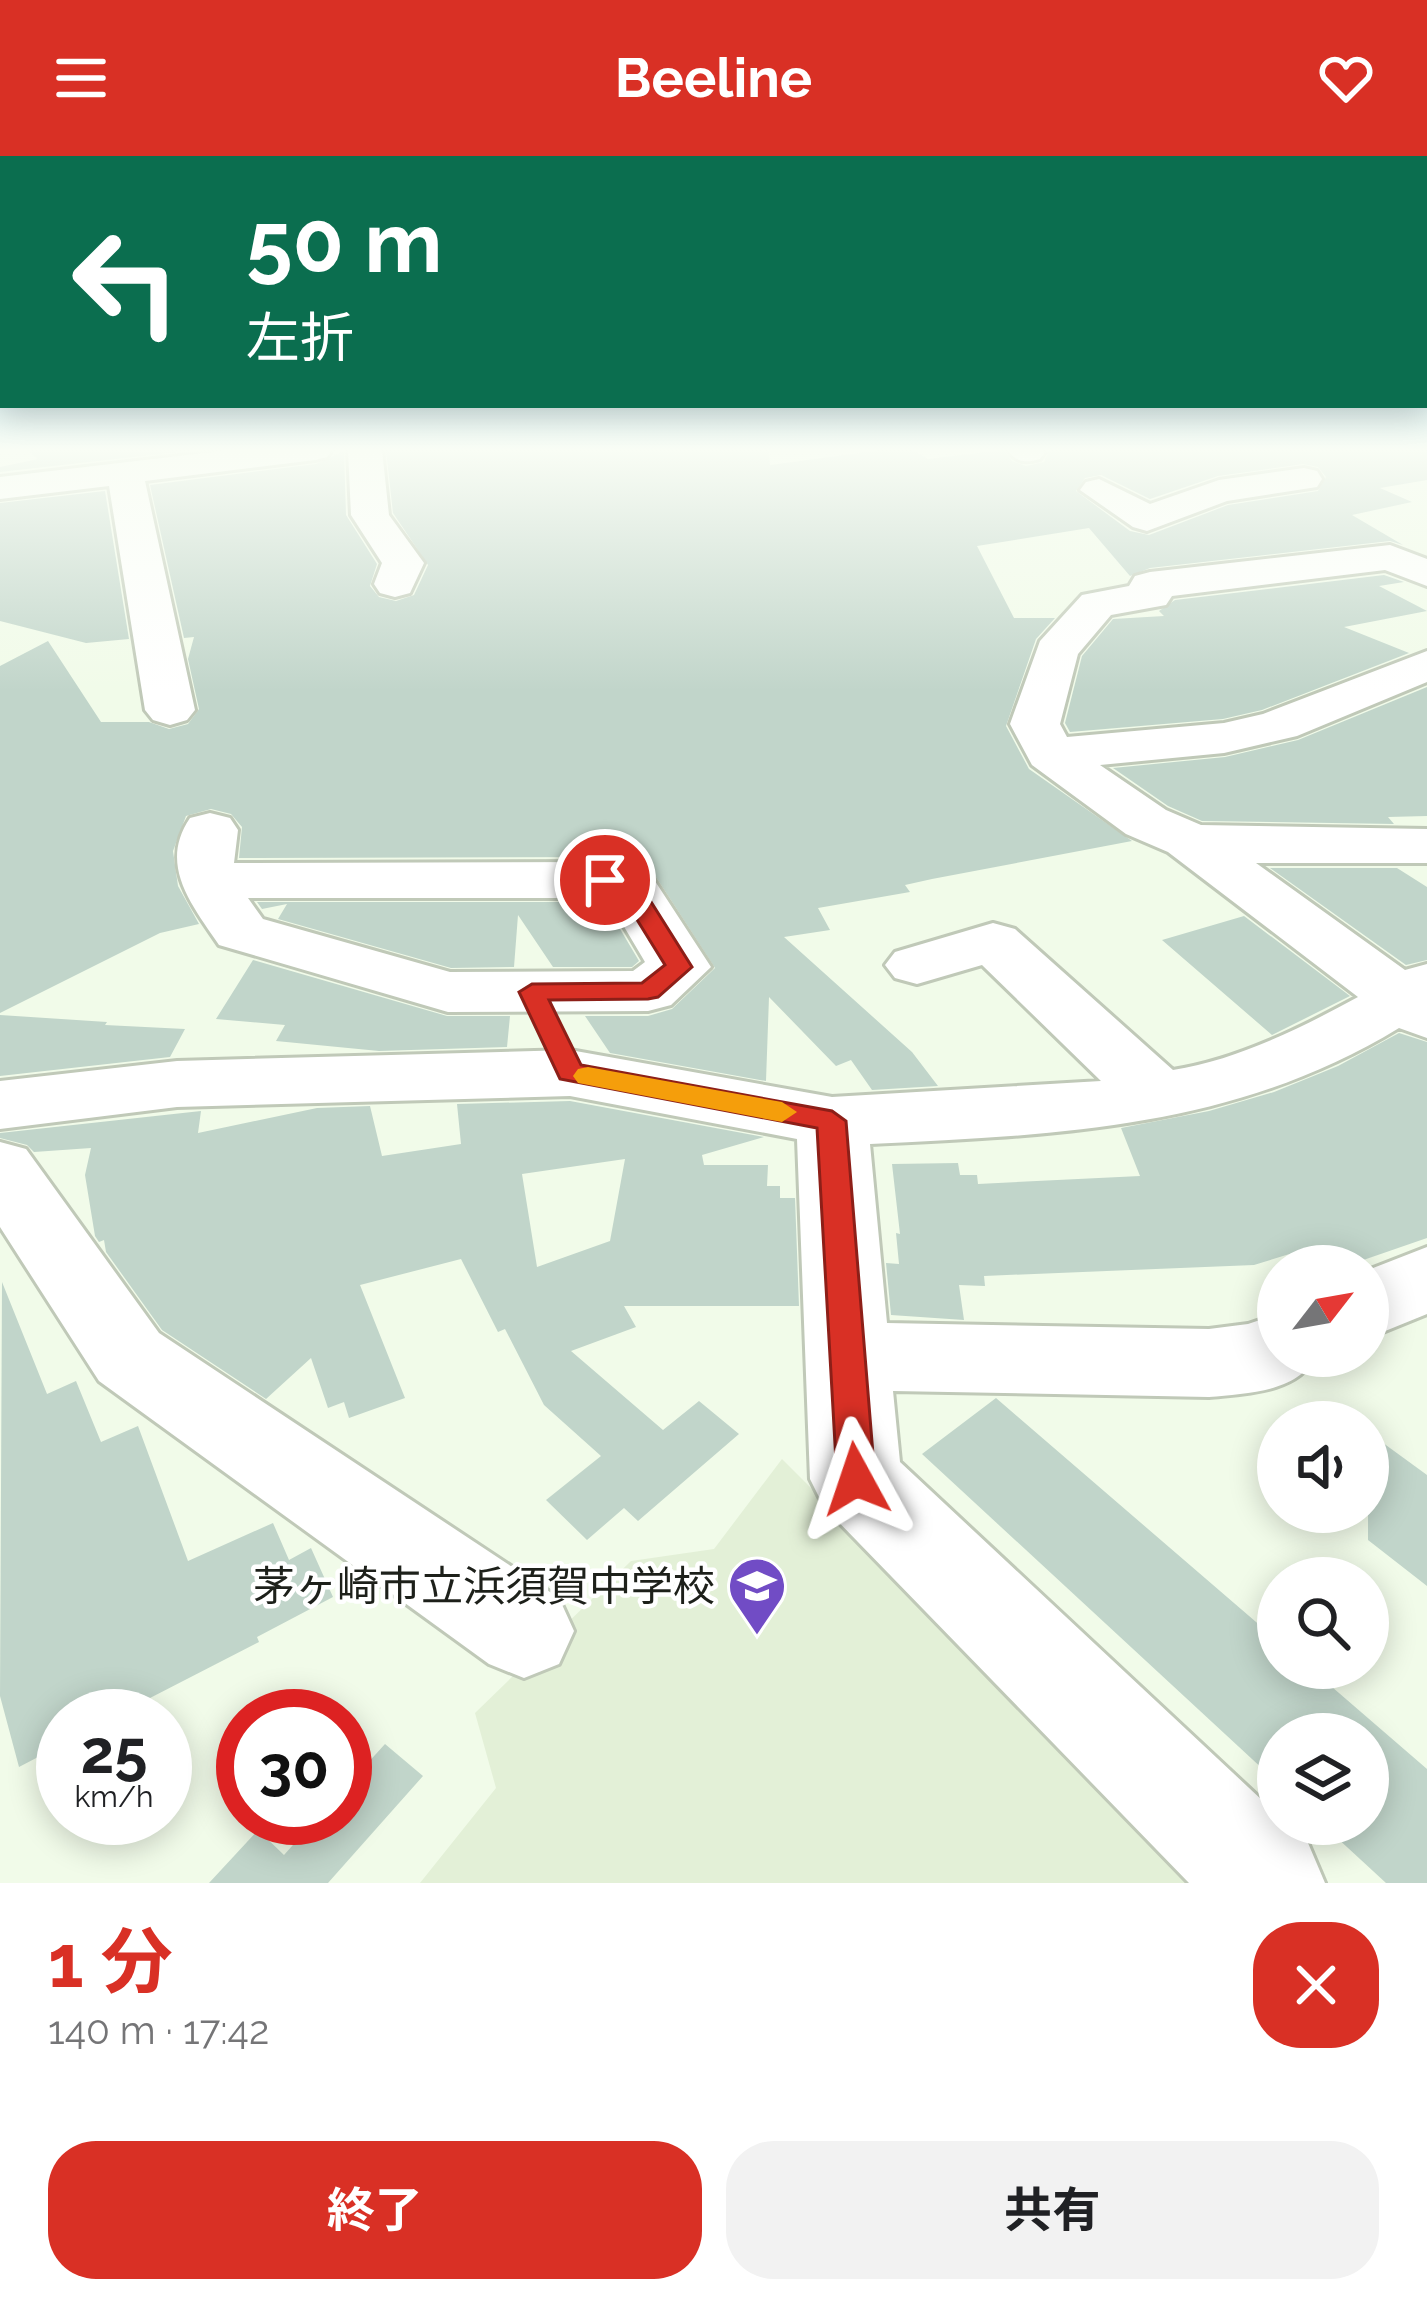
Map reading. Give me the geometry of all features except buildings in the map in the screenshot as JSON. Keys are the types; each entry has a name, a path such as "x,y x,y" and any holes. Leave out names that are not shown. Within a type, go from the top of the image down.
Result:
{"street":[{"path":"136,531 170,710"},
{"path":"381,531 403,562 395,584"},
{"path":"1418,1000 1188,840 1146,822 1050,754 1035,724 1056,651 1097,604 1151,596 1150,585 1318,569 1390,556 1427,574"},
{"path":"1050,754 1224,738 1279,724 1427,665"},
{"path":"1188,840 1226,846 1427,846"},
{"path":"209,856 605,880 632,892 679,967 648,991 532,992 448,992 241,932 209,856"},
{"path":"916,965 1011,937 1158,1096"},
{"path":"532,992 570,1073"},
{"path":"0,1105 177,1084 570,1073 832,1121 1064,1111 1158,1096 1254,1071 1418,1000"},
{"path":"832,1121 856,1479 1268,1883"},
{"path":"0,1168 129,1357 524,1631"},
{"path":"1389,1296 1427,1277"},
{"path":"845,1356 1209,1363 1257,1357"}],"shaded area":[{"name":"茅ヶ崎市立浜須賀中学校","path":"782,1459 1206,1883 420,1883 496,1788 475,1713 631,1561 714,1549"}],"slow traffic":[{"path":"588,1076 782,1112"}],"place":[{"name":"茅ヶ崎市立浜須賀中学校","path":"757,1637"}],"route":[{"path":"605,880 632,892 679,967 648,991 532,992 570,1073 832,1121 856,1479"}]}
